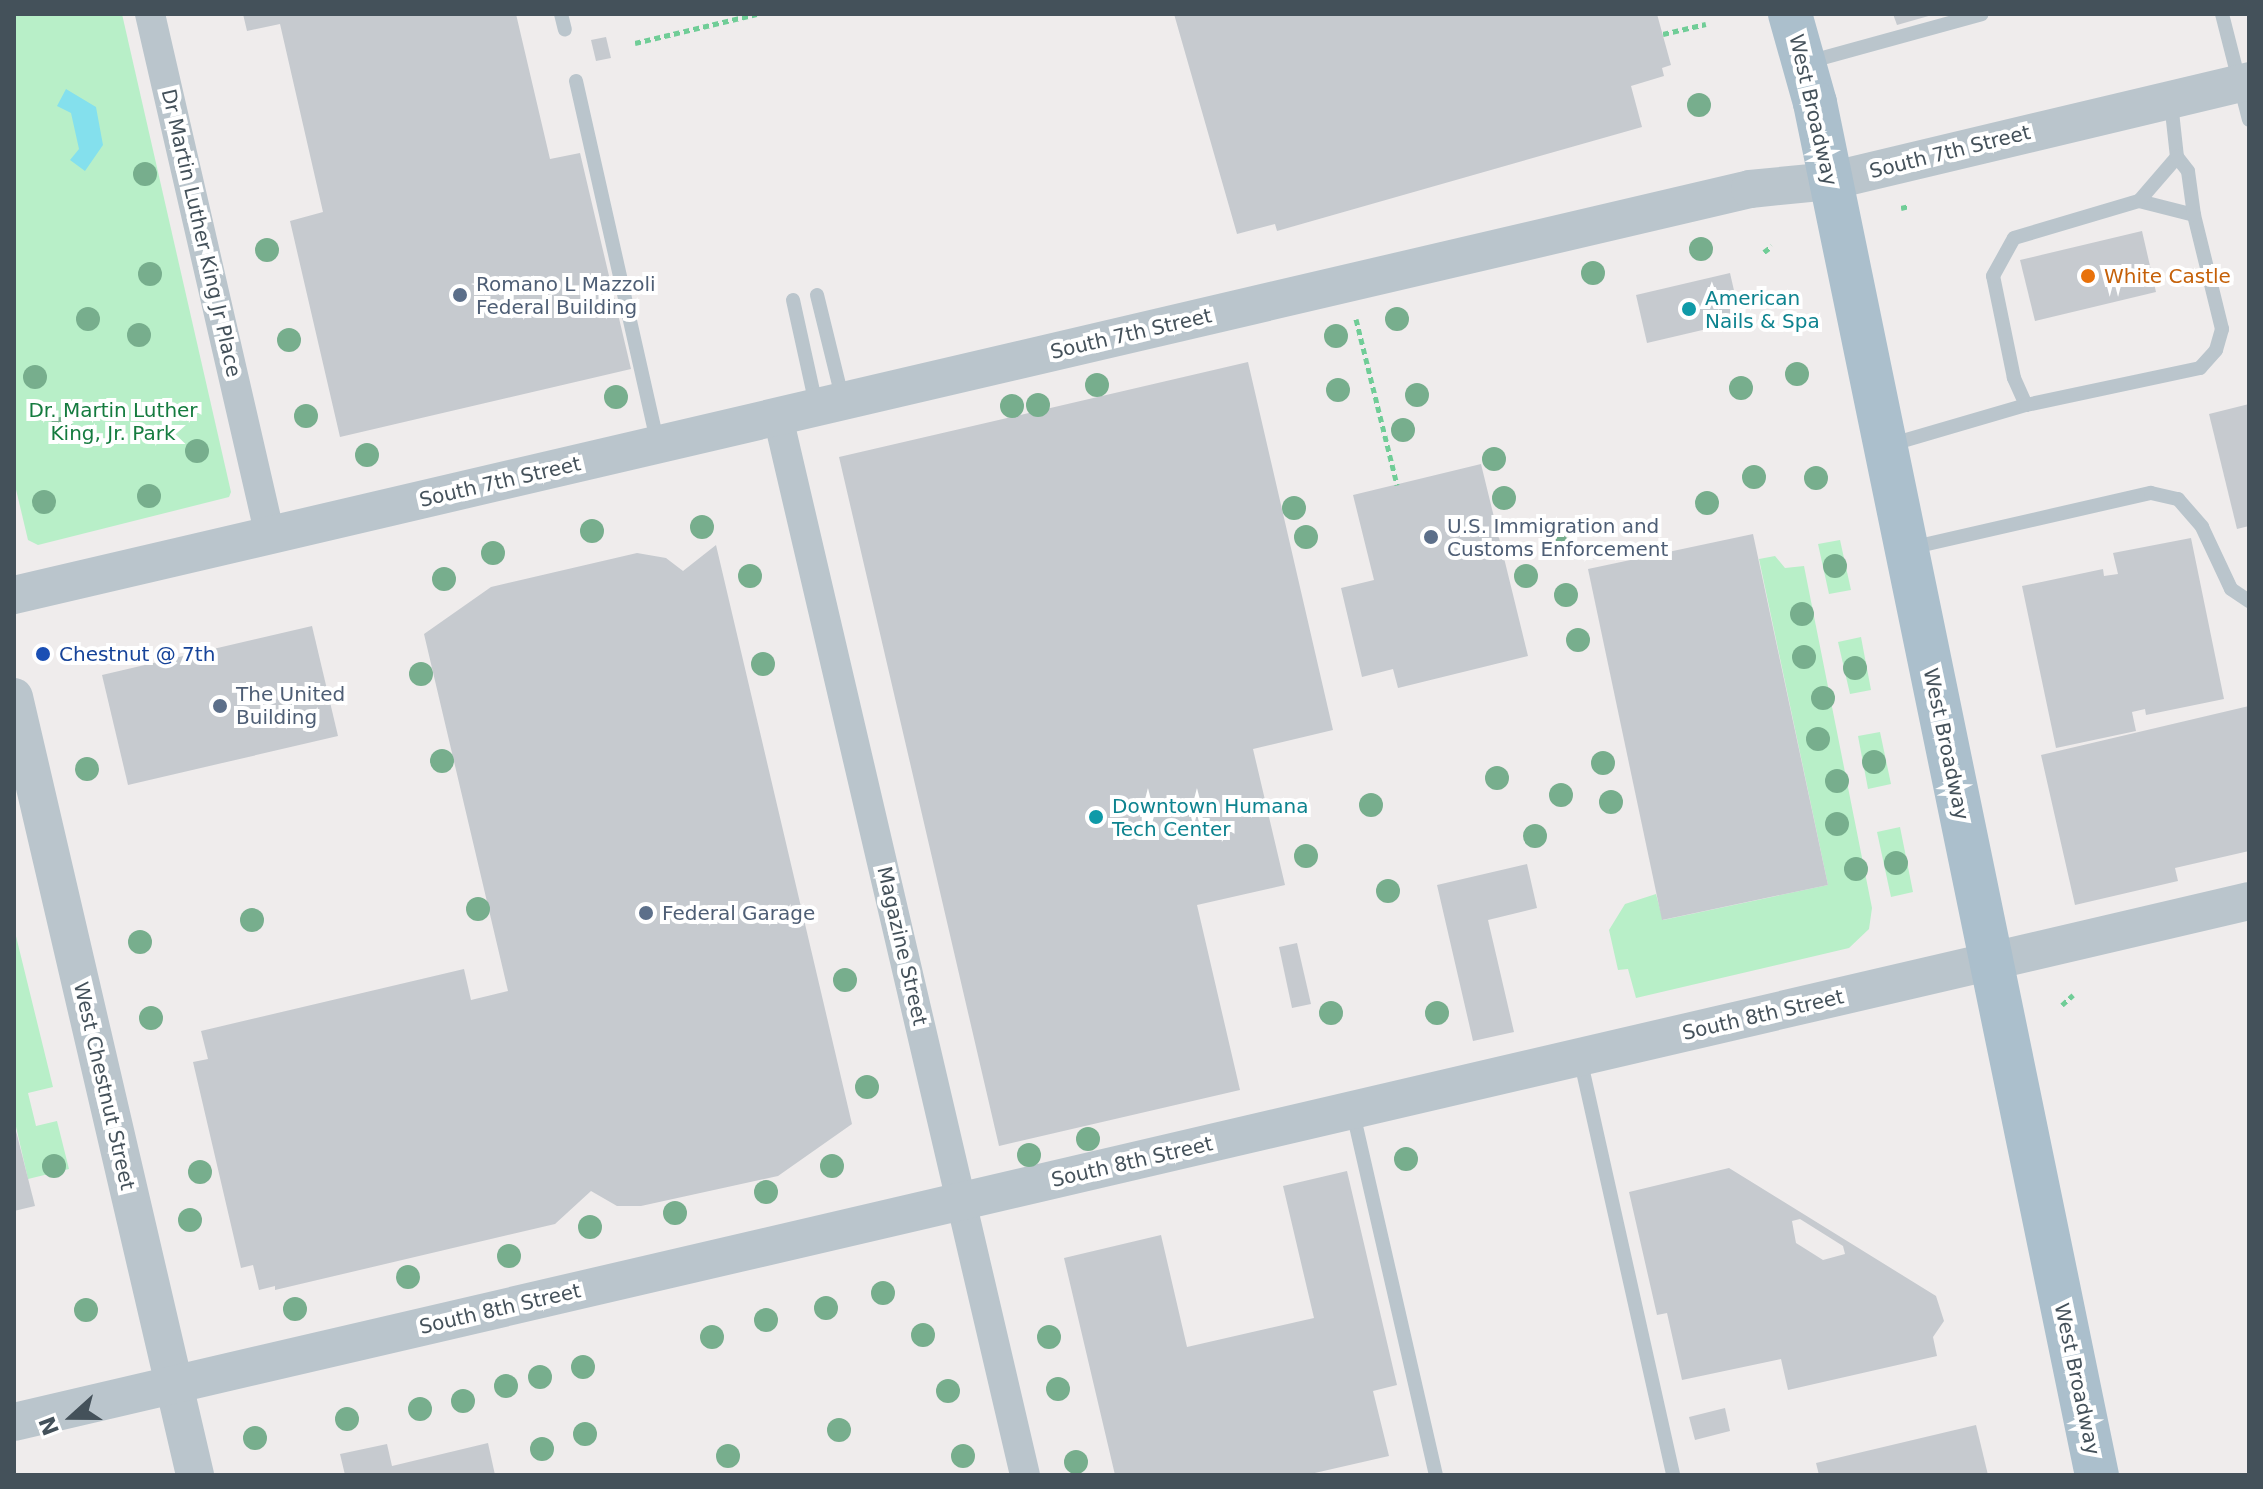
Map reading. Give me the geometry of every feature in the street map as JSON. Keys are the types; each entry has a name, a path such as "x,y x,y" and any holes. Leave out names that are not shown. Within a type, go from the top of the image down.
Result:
{"main road":[{"name":"West Broadway","path":"1790,14 1830,181 2097,1475"}],"street":[{"name":"Dr Martin Luther King Jr Place","path":"150,14 270,536"},
{"name":"South 7th Street","path":"14,595 1750,189 1830,181 2245,82"},
{"name":"Magazine Street","path":"778,417 1025,1475"},
{"name":"West Chestnut Street","path":"14,697 195,1475"},
{"name":"South 8th Street","path":"14,1422 2249,901"}],"lane":[{"path":"561,14 565,30"},
{"path":"1803,63 1982,14"},
{"path":"2222,14 2245,82 2249,120"},
{"path":"576,81 658,445"},
{"path":"1885,446 2026,405 2200,368 2216,350 2222,329 2194,215 2188,171 2177,157 2170,99"},
{"path":"2139,201 2177,157"},
{"path":"2026,405 2014,378 1993,276 2014,238 2139,201 2194,215"},
{"path":"817,295 830,405"},
{"path":"793,300 830,405"},
{"path":"1906,549 2151,493 2178,499 2202,527 2231,589 2249,601"},
{"path":"1580,1057 1673,1475"},
{"path":"1352,1110 1436,1475"}],"path":[{"path":"635,43 757,14"},
{"path":"1663,34 1706,24"},
{"path":"1901,208 1909,206"},
{"path":"1764,252 1772,246"},
{"path":"1348,283 1397,485"},
{"path":"2062,1005 2073,995"}],"green space":[{"name":"Dr. Martin Luther King, Jr. Park","path":"14,14 122,14 231,492 229,497 38,545 28,540 14,481"},
{"path":"1840,540 1851,590 1829,594 1818,544"},
{"path":"1775,556 1785,568 1804,566 1872,908 1869,929 1849,948 1636,998 1628,969 1618,970 1609,930 1625,904 1656,894 1663,920 1828,885 1759,559"},
{"path":"1861,637 1871,690 1850,694 1838,642"},
{"path":"1880,732 1891,784 1868,789 1858,736"},
{"path":"1900,827 1913,892 1891,897 1877,832"},
{"path":"14,928 53,1087 28,1093 36,1126 57,1121 69,1169 28,1179 14,1118"}],"water":[{"path":"66,89 96,107 103,145 85,171 70,160 79,149 71,113 57,106"}],"building":[{"name":"Romano L Mazzoli Federal Building","path":"243,14 516,14 550,159 580,153 631,369 340,437 290,221 323,212 280,24 247,31"},
{"path":"1174,14 1657,14 1671,65 1662,68 1664,76 1631,86 1642,127 1277,231 1275,224 1237,234"},
{"path":"1893,14 1932,14 1932,15 1897,25"},
{"path":"606,37 611,58 596,61 591,40"},
{"name":"White Castle","path":"2142,231 2156,292 2035,321 2020,260"},
{"name":"American Nails & Spa","path":"1730,273 1741,321 1647,343 1636,295"},
{"name":"Downtown Humana Tech Center","path":"1248,362 1333,730 1253,749 1285,885 1197,905 1240,1090 999,1146 839,457"},
{"path":"2249,404 2249,526 2237,529 2209,414"},
{"name":"U.S. Immigration and Customs Enforcement","path":"1481,464 1528,656 1398,688 1393,669 1362,677 1341,588 1374,580 1353,495"},
{"path":"1753,534 1828,885 1662,920 1588,569"},
{"path":"2191,538 2224,699 2146,715 2145,709 2132,712 2136,731 2056,748 2022,586 2103,569 2104,576 2118,574 2113,553"},
{"name":"Federal Garage","path":"716,545 852,1124 778,1176 641,1206 617,1206 591,1191 555,1224 275,1290 275,1286 259,1290 253,1265 241,1268 193,1062 208,1059 201,1031 464,969 471,1000 508,991 424,634 491,587 637,553 666,558 683,571"},
{"name":"The United Building","path":"312,626 338,736 128,785 102,675"},
{"path":"2249,706 2249,851 2175,868 2178,881 2075,905 2041,755"},
{"path":"1527,864 1537,908 1488,920 1514,1032 1473,1041 1437,885"},
{"path":"1297,943 1311,1004 1292,1008 1279,947"},
{"path":"14,1123 35,1206 14,1211"},
{"path":"1729,1168 1936,1296 1944,1321 1933,1337 1937,1356 1788,1390 1781,1359 1682,1380 1667,1313 1657,1315 1629,1192","holes":["1800,1219 1843,1246 1845,1254 1823,1260 1796,1243 1792,1221"]},
{"path":"1347,1171 1397,1385 1373,1391 1389,1456 1306,1475 1115,1475 1064,1258 1161,1235 1187,1347 1314,1318 1283,1186"},
{"path":"1725,1408 1730,1431 1695,1440 1689,1417"},
{"path":"1976,1425 1988,1475 1819,1475 1816,1463"},
{"path":"488,1443 495,1475 345,1475 340,1454 387,1444 392,1466"}],"place":[{"name":"White Castle","path":"2088,276"},
{"name":"Romano L Mazzoli Federal Building","path":"460,295"},
{"name":"American Nails & Spa","path":"1689,309"},
{"name":"U.S. Immigration and Customs Enforcement","path":"1431,537"},
{"name":"Chestnut @ 7th","path":"43,654"},
{"name":"The United Building","path":"220,706"},
{"name":"Downtown Humana Tech Center","path":"1096,817"},
{"name":"Federal Garage","path":"646,913"}]}
